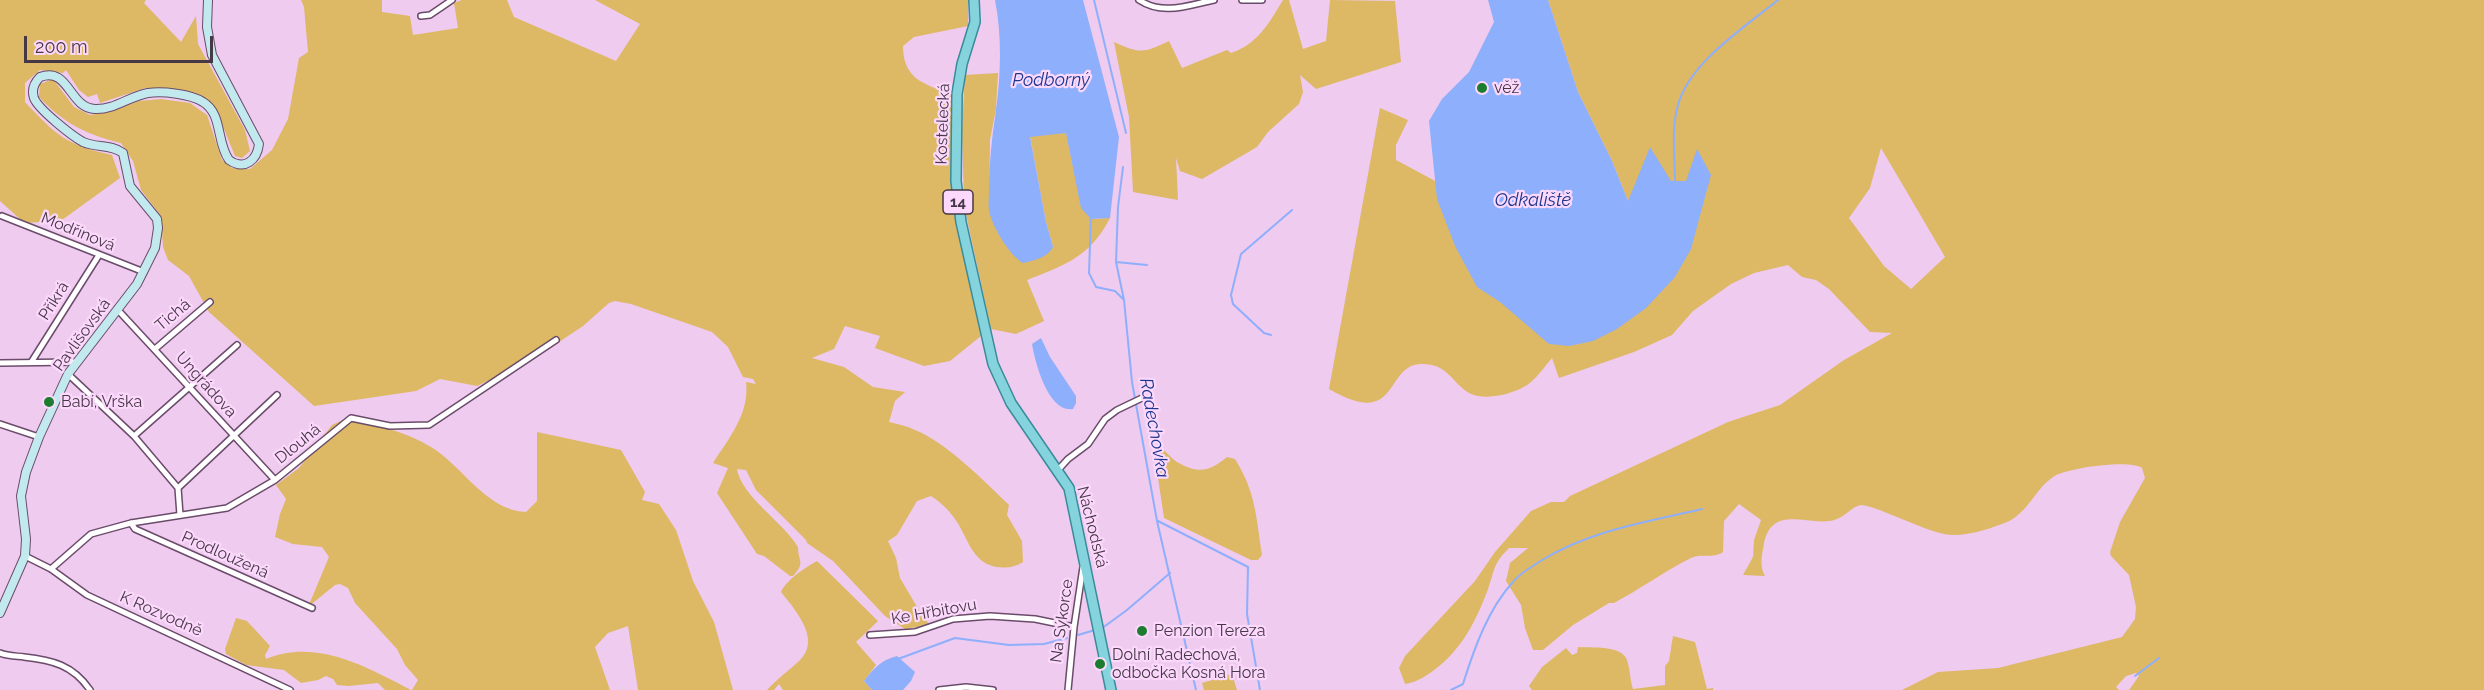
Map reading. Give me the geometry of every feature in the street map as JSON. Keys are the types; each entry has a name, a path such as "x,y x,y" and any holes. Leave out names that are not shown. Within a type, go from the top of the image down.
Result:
{"main road":[{"name":"Kostelecká","path":"974,0 975,22 962,64 957,94 957,181 961,222 990,355"},
{"name":"Náchodská","path":"990,355 1011,403 1069,488 1074,503 1111,690"}],"street":[{"name":"Pavlišovská","path":"0,613 25,556 26,539 21,496 26,472 39,437 69,374 144,272 155,248 158,228 157,219 130,186 123,153 113,147 96,146 82,141 72,134 40,107 34,98 33,89 36,81 47,74 61,78 79,103 87,108 95,109 115,105 149,93 202,101 215,115 220,142 229,160 242,165 250,162 256,157 259,144 222,74 209,43 208,0"},
{"path":"421,16 430,15 452,0"},
{"path":"1139,0 1160,9 1184,7 1214,0"},
{"path":"1242,0 1262,0"},
{"name":"Modřínová","path":"2,216 144,272"},
{"name":"Příkrá","path":"32,361 99,255"},
{"name":"Tichá","path":"154,349 210,302"},
{"name":"Ungrádova","path":"117,309 275,480"},
{"name":"Dlouhá","path":"51,569 91,534 131,523 227,508 275,480 351,418 390,426 429,425 556,340"},
{"path":"134,436 237,345"},
{"path":"0,363 77,362"},
{"path":"69,374 134,436 178,489 180,515"},
{"path":"178,489 232,435 277,395"},
{"path":"1058,470 1088,444 1105,419 1117,410 1140,399"},
{"path":"0,424 39,437"},
{"name":"Prodloužená","path":"131,523 135,529 312,608"},
{"name":"K Rozvodně","path":"25,556 51,569 87,595 290,690"},
{"name":"Na Sýkorce","path":"1068,690 1084,556"},
{"name":"Ke Hřbitovu","path":"870,634 915,632 953,619 990,616 1035,619 1074,627"},
{"path":"0,652 52,660 67,668 90,690"},
{"path":"939,690 966,687 993,690"}],"shaded area":[{"path":"0,0 146,0 144,3 181,42 196,16 198,44 245,130 250,151 242,158 235,156 215,107 201,95 174,89 145,88 100,103 97,94 88,97 79,90 66,70 63,73 40,70 25,83 25,102 54,131 72,143 112,155 120,178 62,220 27,223 20,219 0,201"},
{"path":"301,0 382,0 382,12 410,16 413,35 458,28 454,3 462,0 507,0 514,17 616,61 640,24 595,0 968,0 968,26 914,37 903,46 907,66 917,79 951,94 953,206 981,336 950,361 924,366 875,348 880,336 845,326 834,349 812,358 844,367 873,387 905,392 895,401 889,422 912,429 939,444 965,463 1009,505 1007,515 1022,541 1023,562 1006,567 996,567 981,560 971,548 950,512 931,496 917,501 897,535 888,541 896,558 900,578 930,625 905,629 885,616 833,561 807,543 756,490 746,470 737,469 746,489 798,547 800,565 793,576 790,576 764,556 757,554 717,493 728,468 713,463 742,415 746,382 756,384 753,379 743,377 728,347 712,332 631,304 615,301 609,303 583,326 532,360 477,386 440,379 416,391 314,406 209,312 189,276 168,260 163,247 161,216 141,190 133,161 121,143 76,127 57,114 39,97 40,84 53,79 74,107 90,115 109,112 139,101 161,99 190,103 207,115 222,160 232,168 250,169 272,150 288,119 299,58 308,52 304,7"},
{"path":"1283,0 1289,0 1303,49 1326,41 1330,0 1395,1 1401,62 1316,89 1300,75 1303,92 1299,104 1268,132 1257,147 1202,179 1180,171 1176,158 1178,200 1133,192 1129,117 1114,42 1130,49 1147,50 1169,41 1182,68 1227,50 1231,53 1249,44 1262,32"},
{"path":"1548,0 2484,0 2484,690 2129,690 2139,676 2136,673 2126,676 2116,687 2119,690 1902,690 1938,672 1998,668 2122,637 2135,619 2136,607 2129,575 2110,552 2120,522 2145,478 2142,468 2125,464 2070,471 2053,477 2014,518 1968,534 1944,534 1861,505 1840,518 1827,521 1784,520 1776,523 1769,531 1764,543 1762,564 1765,576 1743,575 1753,557 1754,540 1761,520 1739,504 1724,521 1723,552 1695,557 1681,563 1624,598 1609,603 1573,625 1543,650 1533,650 1525,628 1521,605 1506,581 1510,563 1528,548 1509,548 1497,563 1479,611 1455,651 1427,675 1405,684 1399,668 1405,656 1475,581 1495,552 1531,511 1551,502 1564,502 1570,496 1728,422 1780,405 1844,360 1892,333 1870,332 1829,289 1816,280 1802,277 1788,265 1754,273 1731,284 1693,311 1672,335 1634,352 1559,378 1552,358 1531,382 1499,396 1473,395 1442,369 1429,364 1409,367 1388,393 1380,400 1368,403 1352,400 1329,389 1380,108 1408,120 1396,145 1396,160 1452,190 1628,201 1612,161 1578,92","holes":["1881,148 1945,257 1911,289 1884,266 1849,218 1870,188"]},
{"path":"998,73 996,109 990,140 989,211 1053,247 1030,136 1066,132 1073,166 1091,219 1110,218 1085,251 1065,264 1027,280 1044,321 1016,334 991,329 964,205 962,127 965,75"},
{"path":"347,418 390,429 421,441 443,455 486,496 498,504 526,512 537,501 537,432 621,450 645,492 642,500 659,504 676,530 693,581 714,622 733,690 638,690 628,626 608,633 595,647 610,690 412,690 418,680 405,665 397,649 355,603 348,588 340,584 335,585 308,607 329,557 322,547 293,544 275,537 286,499 276,485 299,468 332,425"},
{"path":"1157,447 1163,449 1177,462 1197,470 1215,466 1227,457 1235,459 1247,483 1254,505 1262,555 1258,560 1251,560 1164,518 1154,451"},
{"path":"817,561 878,621 856,642 876,665 864,681 872,690 783,690 779,684 774,690 767,690 799,661 808,644 804,626 781,592 792,578"},
{"path":"236,618 247,621 270,646 265,655 266,659 285,653 304,652 341,658 377,672 411,690 385,690 378,683 337,685 333,679 326,676 301,683 284,670 246,665 226,654 225,649"},
{"path":"1673,636 1695,642 1707,689 1713,688 1713,690 1532,690 1529,686 1542,667 1566,648 1572,655 1577,653 1578,647 1606,648 1624,655 1628,663 1633,689 1665,685 1665,666 1669,661"},
{"path":"1232,674 1237,690 1204,690 1202,683"}],"water":[{"name":"Podborný","path":"995,0 1083,0 1119,137 1110,218 1091,219 1081,208 1066,133 1030,137 1053,247 1044,256 1023,263 1012,254 1002,240 993,224 989,208 990,161 1000,69 999,27"},
{"name":"Odkaliště","path":"1488,0 1548,0 1578,92 1612,161 1628,201 1650,147 1671,181 1686,181 1697,149 1711,175 1691,249 1675,277 1646,308 1617,329 1593,341 1569,346 1549,344 1500,302 1477,287 1455,246 1437,199 1429,121 1442,99 1469,72 1494,22"},
{"path":"1041,338 1050,357 1076,396 1073,409 1064,408 1056,403 1044,385 1032,344"},
{"path":"897,656 915,672 911,681 903,690 872,690 864,681 878,665"}],"waterway":[{"name":"Radechovka","path":"1094,0 1126,133"},
{"path":"1675,183 1675,124 1678,105 1684,90 1706,60 1778,0"},
{"name":"Radechovka","path":"1123,167 1118,207 1116,262 1124,300 1132,382 1157,521 1196,690"},
{"path":"1271,335 1264,333 1233,304 1231,295 1241,254 1292,210"},
{"path":"1091,216 1089,273 1096,287 1115,291 1124,300"},
{"path":"1116,262 1147,265"},
{"path":"1451,690 1463,684 1489,617 1504,593 1523,572 1580,541 1640,523 1702,509"},
{"path":"1158,521 1248,567 1247,614 1260,690"},
{"path":"1101,629 1170,573"},
{"path":"1078,635 1095,630"},
{"path":"898,659 955,638 1009,645 1044,644 1067,638"},
{"path":"2135,676 2159,658"}],"place":[{"name":"věž","path":"1482,88"},
{"name":"Babí, Vrška","path":"49,402"},
{"name":"Penzion Tereza","path":"1142,631"},
{"name":"Dolní Radechová, odbočka Kosná Hora","path":"1100,664"}]}
